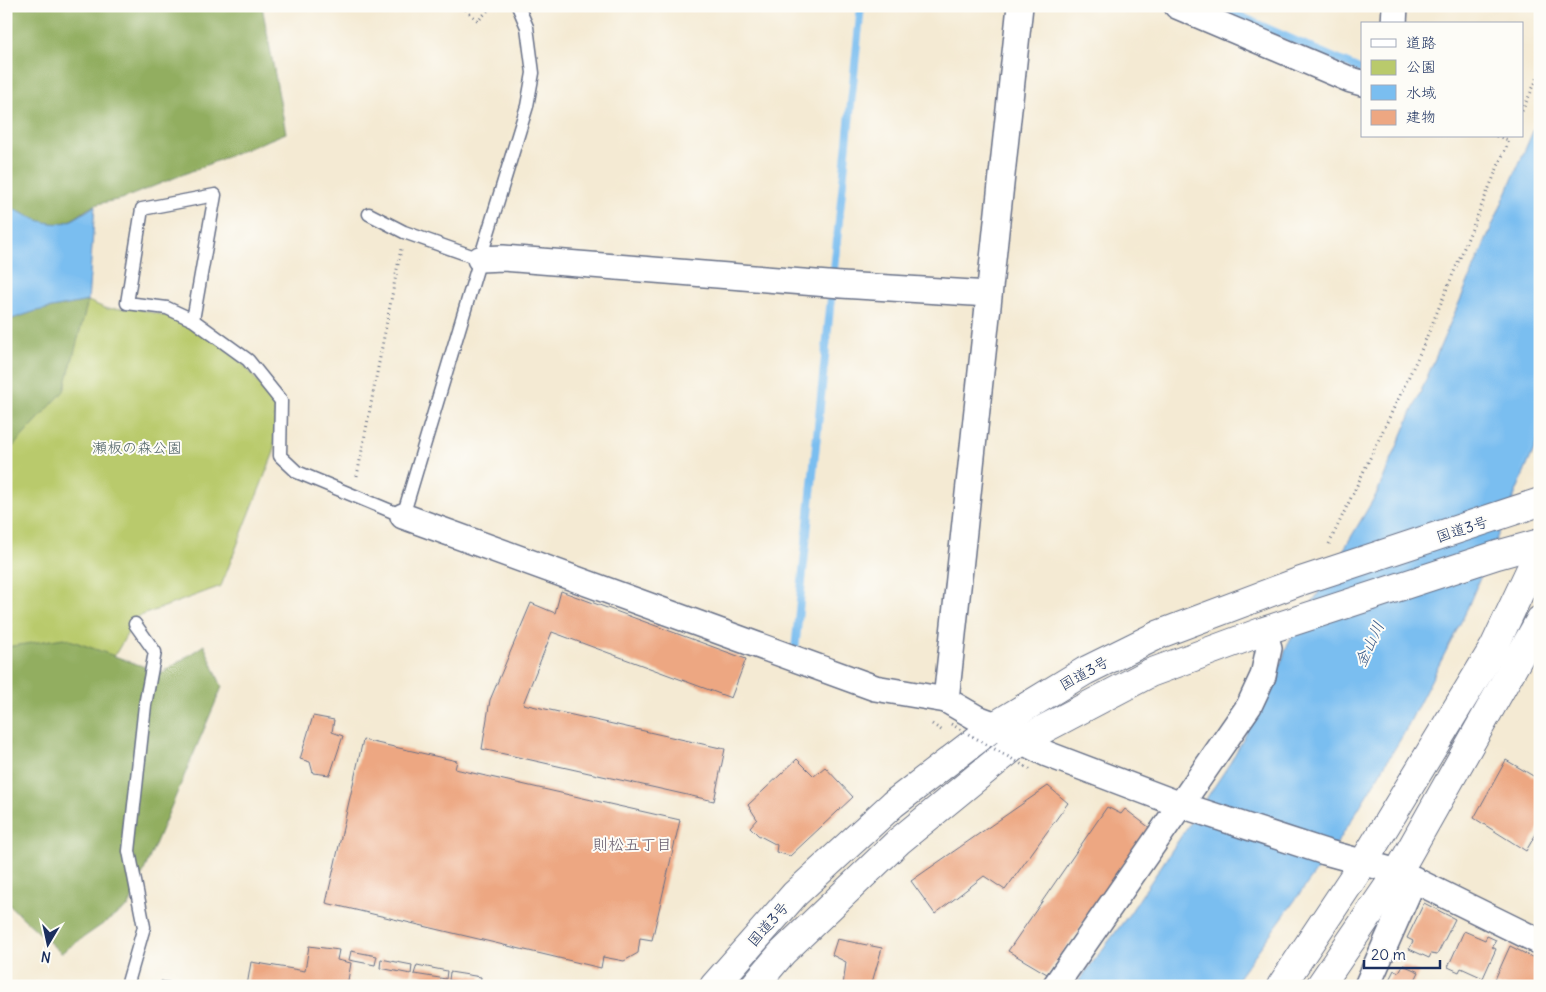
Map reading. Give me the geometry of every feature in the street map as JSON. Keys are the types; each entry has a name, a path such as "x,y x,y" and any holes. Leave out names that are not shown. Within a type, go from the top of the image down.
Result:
{"main road":[{"name":"国道3号","path":"714,986 795,894 893,804 996,725 1085,671 1160,634 1298,582 1540,502"},
{"name":"国道3号","path":"754,986 782,953 899,841 1021,741 1150,674 1271,629 1497,555 1540,543"},
{"path":"1280,986 1363,863 1494,647 1540,549"},
{"path":"1320,986 1406,876 1540,620"}],"street":[{"path":"948,712 1020,6"},
{"path":"1177,6 1361,83"},
{"path":"1394,22 1395,6"},
{"path":"480,258 503,258 833,284 990,294"},
{"path":"403,516 875,688 948,712 977,718 996,725 1021,741 1047,754 1181,805 1406,876 1540,942"},
{"path":"1055,986 1249,706 1263,676 1271,629"},
{"path":"1367,986 1406,876"}],"lane":[{"path":"193,320 215,195 142,209 128,303 167,308 193,320 248,360 281,402 280,456 297,472 354,494 403,516 527,106 532,73 527,27 518,6"},
{"path":"368,214 404,232 480,258"},
{"path":"127,986 144,927 129,851 145,705 155,652 135,624"}],"path":[{"path":"462,6 478,21 492,6"},
{"path":"1524,107 1540,73"},
{"path":"1329,544 1420,354 1510,138"},
{"path":"354,494 404,232"},
{"path":"948,712 1033,771"}],"green space":[{"path":"6,6 262,6 286,133 122,199 95,205 69,221 53,224 36,220 6,205"},
{"name":"瀬板の森公園","path":"88,301 107,309 135,308 171,317 221,345 246,367 275,404 274,452 221,586 137,617 6,843 6,321 56,307"},
{"path":"88,301 64,391 6,454 6,321 36,311"},
{"path":"64,638 162,673 204,645 222,687 129,906 61,953 8,904 6,908 6,647"}],"water":[{"name":"金山川","path":"1540,115 1540,435 1464,616 1403,735 1340,839 1232,986 1075,986 1130,913 1230,763 1273,685 1287,646 1377,493"},
{"path":"6,205 35,219 51,223 70,221 95,206 88,301 36,311 6,321"}],"building":[{"path":"561,591 746,659 731,698 552,632 523,704 725,749 714,801 482,749 490,700 531,603 555,613"},
{"path":"313,716 334,720 332,732 343,736 330,775 313,773 310,762 300,759"},
{"path":"363,740 457,761 455,769 680,820 652,940 640,938 638,953 624,961 603,957 601,968 326,903"},
{"path":"797,759 814,776 825,767 853,797 790,856 776,852 777,845 758,835 750,827 757,819 748,805"},
{"path":"1506,760 1540,780 1540,827 1526,851 1474,818"},
{"path":"1048,786 1068,803 1005,890 984,876 935,914 911,881"},
{"path":"1107,807 1121,814 1125,809 1150,828 1047,974 1008,951"},
{"path":"1424,903 1455,919 1437,955 1431,954 1429,958 1409,949 1413,941 1407,938"},
{"path":"1464,931 1485,940 1487,936 1496,940 1492,947 1496,949 1483,978 1461,968 1459,972 1448,967"},
{"path":"837,939 882,948 871,986 843,986 846,962 832,955"},
{"path":"309,946 339,950 337,960 351,963 347,986 247,986 251,962 305,971"},
{"path":"1510,946 1540,961 1540,986 1492,986"},
{"path":"351,951 377,956 375,965 349,960"},
{"path":"381,959 412,965 411,974 380,968"},
{"path":"417,965 447,971 446,979 414,974"},
{"path":"1403,965 1419,972 1412,986 1386,986 1394,970 1399,972"},
{"path":"450,972 481,977 480,986 449,980"},
{"path":"161,981 187,985 187,986 161,986"}],"waterway":[{"path":"795,650 861,6"},
{"path":"1217,6 1359,69"}],"district":[{"name":"則松五丁目","path":"632,844"}]}
